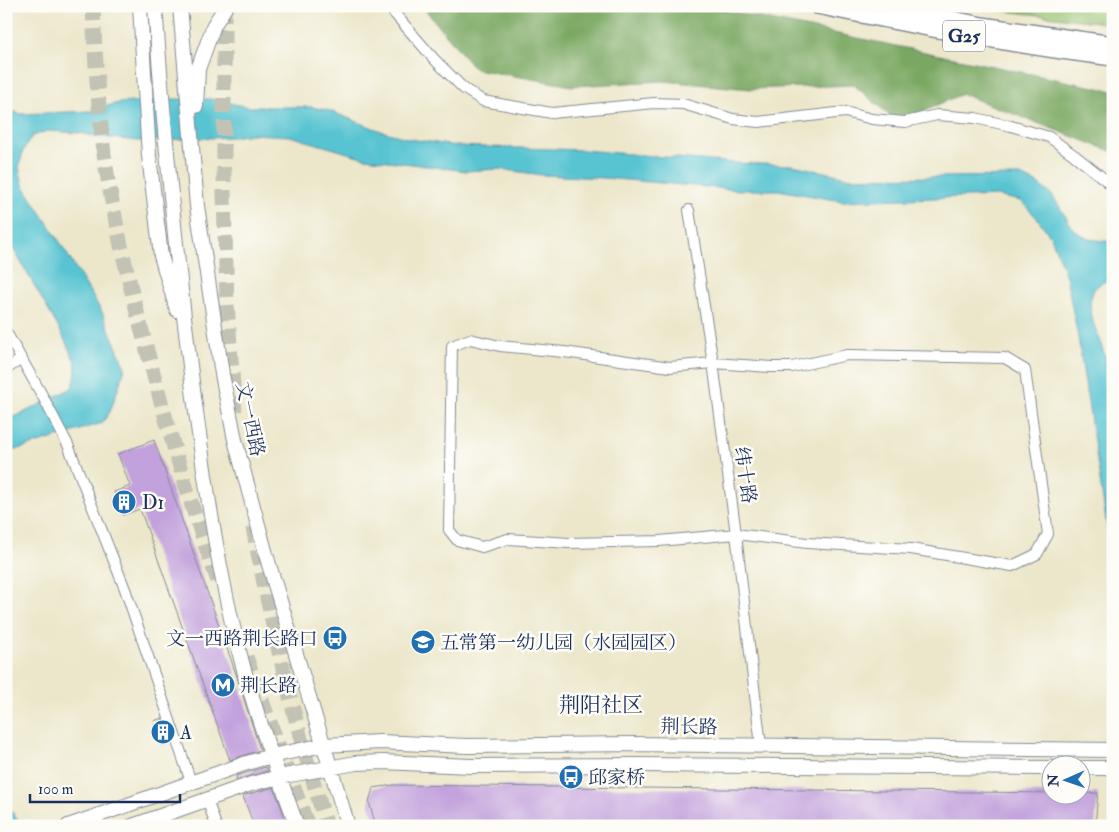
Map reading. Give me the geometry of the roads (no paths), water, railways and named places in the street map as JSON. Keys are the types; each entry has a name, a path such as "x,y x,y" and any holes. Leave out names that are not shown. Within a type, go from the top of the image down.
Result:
{"highway":[{"name":"G25","path":"817,6 976,38 1066,53 1113,58"},
{"name":"G25","path":"889,6 982,25 1113,44"},
{"path":"1066,53 1113,63"}],"main road":[{"path":"140,6 149,156 161,256 188,348"},
{"path":"155,6 166,155 188,348 208,499 220,570 239,653 271,756 297,826"},
{"name":"文一西路","path":"180,6 192,152 205,264 234,440 253,512 348,826"},
{"path":"192,152 198,69 214,25 226,6"},
{"name":"荆长路","path":"68,826 271,756 324,745 380,742 467,746 632,744 1113,750"},
{"name":"荆长路","path":"132,826 251,784 356,763 383,762 470,766 635,765 1042,768"},
{"path":"1092,768 1113,768"}],"street":[{"path":"388,6 440,65 463,88 483,102 552,113 654,103 683,104 733,119 758,122 845,112 872,119 905,122 937,115 975,118 1049,137 1113,186"},
{"name":"纬十路","path":"689,210 713,363 736,534 761,746"},
{"path":"6,332 68,445 125,589 191,782"},
{"path":"470,339 500,346 564,352 670,367 713,363 792,367 848,354 1005,358 1025,370 1048,534 1037,554 1012,566 911,549 807,543 736,534 660,541 578,543 508,539 482,548 457,540 449,530 452,346 470,339"},
{"path":"6,369 22,359"},
{"path":"207,799 216,826"}],"water":[{"path":"173,99 210,99 249,107 311,107 327,110 381,131 410,139 456,146 583,150 735,163 793,165 851,178 1021,176 1038,184 1052,195 1074,230 1088,239 1113,242 1113,279 1101,283 1094,289 1090,301 1091,316 1105,356 1113,434 1113,565 1078,337 1066,276 1051,237 1037,218 1021,201 997,196 842,201 778,190 740,190 604,178 542,175 499,169 466,171 365,158 290,136 252,134 230,137 138,141 79,133 47,131 32,136 23,151 19,167 23,185 102,312 125,368 110,412 102,423 6,453 6,420 72,388 76,364 62,334 6,236 6,109 21,114 90,111 118,103"},
{"path":"6,804 22,826 6,826"}],"tunnel":[{"path":"93,6 104,154 119,238 139,321 169,429 193,508 220,586"},
{"path":"224,6 224,195 227,304 235,413"},
{"path":"253,527 285,677 315,789 327,826"},
{"path":"246,657 308,826"}],"place":[{"name":"D1","path":"124,502"},
{"name":"文一西路荆长路口","path":"335,638"},
{"name":"五常第一幼儿园（水园园区）","path":"423,642"},
{"name":"荆长路","path":"223,685"},
{"name":"A","path":"163,732"},
{"name":"邱家桥","path":"571,777"}],"district":[{"name":"荆阳社区","path":"601,705"}]}
